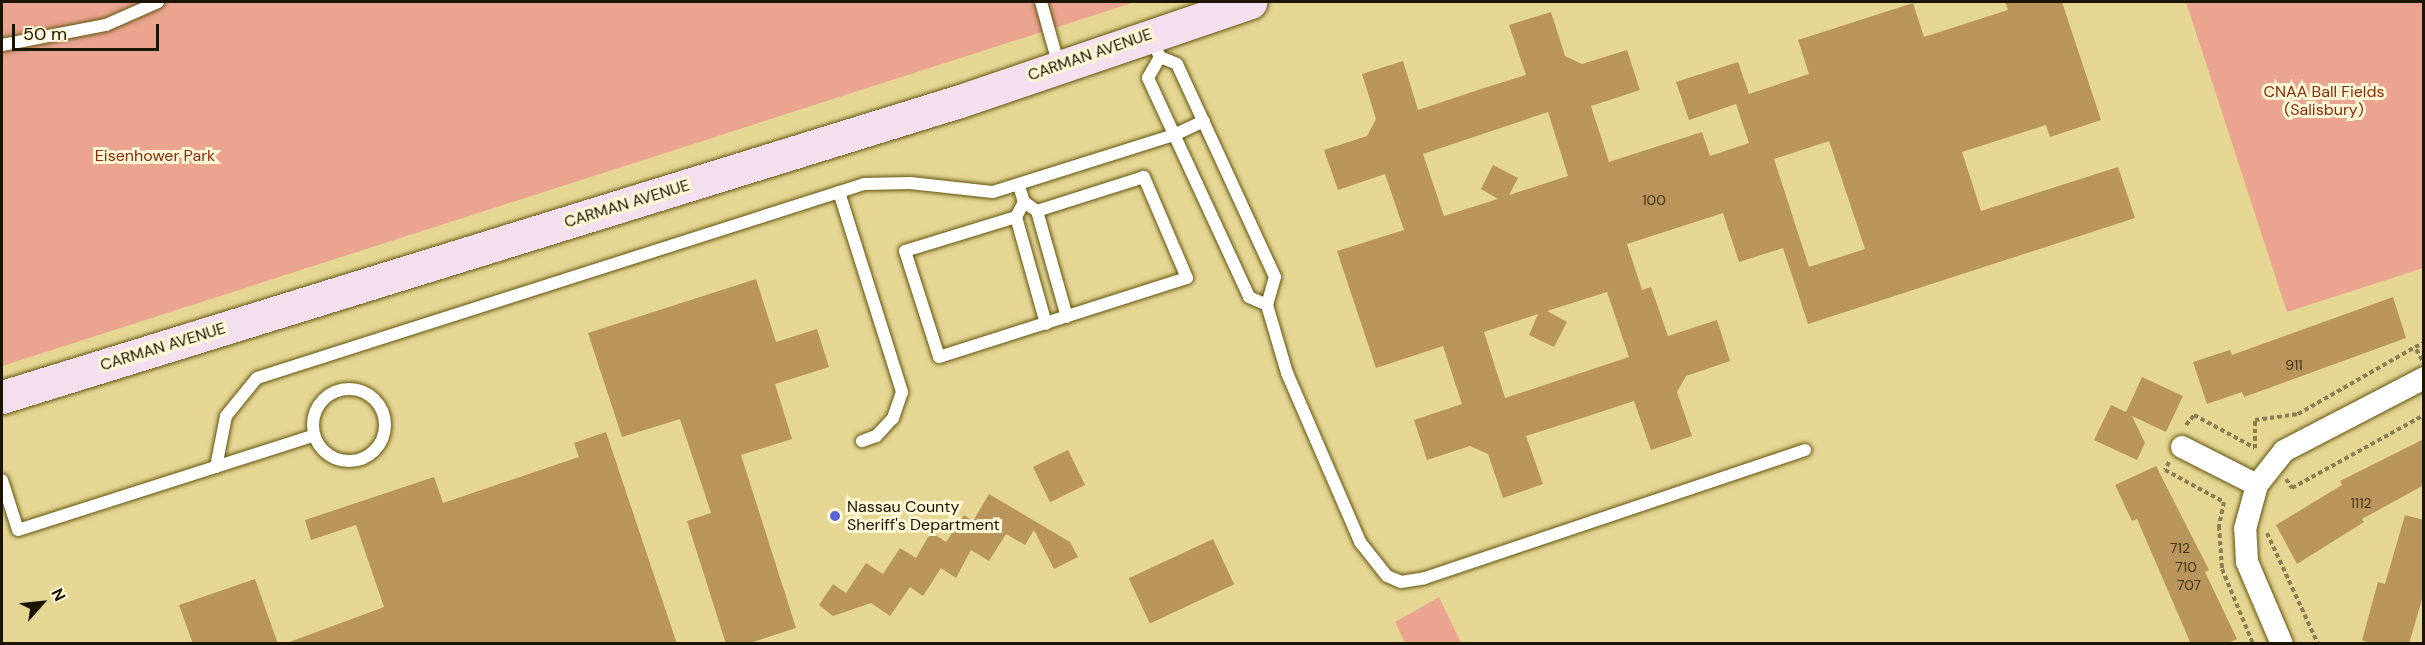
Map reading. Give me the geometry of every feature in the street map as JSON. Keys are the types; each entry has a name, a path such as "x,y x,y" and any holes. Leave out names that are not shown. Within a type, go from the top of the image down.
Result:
{"main road":[{"name":"CARMAN AVENUE","path":"2,397 1059,66 1155,45 1250,2"}],"street":[{"path":"2282,644 2247,562 2245,529 2257,485 2284,451 2424,378"},
{"path":"2182,447 2257,485"}],"lane":[{"path":"2,45 106,25 158,2"},
{"path":"1041,2 1059,66"},
{"path":"1267,305 1249,297 1148,78 1155,45 1177,63 1275,277 1267,305 1287,373 1360,542 1388,576 1401,582 1425,578 1805,450"},
{"path":"216,467 226,416 257,378 838,192 876,184 993,192 1019,186 1174,135 1204,122"},
{"path":"1016,218 905,251 939,357 1187,278 1144,177 1037,211"},
{"path":"1019,186 1024,202 1037,211 1067,317"},
{"path":"838,192 902,392 893,418 876,436 862,441"},
{"path":"1024,202 1016,218 1046,324"},
{"path":"350,387 362,389 377,401 384,416 382,436 366,458 340,459 312,436 314,416 323,400 350,387"},
{"path":"2,480 18,530 312,436"}],"path":[{"path":"2424,344 2415,347 2424,363"},
{"path":"2280,486 2285,478 2292,488 2424,415"},
{"path":"2264,524 2318,644"}],"green space":[{"name":"Eisenhower Park","path":"2,2 1135,2 2,366"},
{"name":"CNAA Ball Fields (Salisbury)","path":"2186,2 2423,2 2423,268 2287,312"},
{"path":"1439,597 1461,643 1405,643 1395,622"}],"building":[{"path":"2005,2 2062,2 2101,120 2050,137 2046,125 1962,152 1981,211 2118,167 2135,218 1808,324 1783,248 1739,262 1723,213 1627,244 1642,290 1651,287 1668,336 1717,320 1730,361 1686,376 1677,392 1692,436 1651,450 1634,401 1526,436 1543,484 1503,498 1488,454 1470,446 1427,460 1414,420 1462,404 1443,346 1376,368 1337,251 1404,230 1385,174 1338,190 1324,150 1367,136 1376,119 1362,74 1403,61 1418,110 1526,75 1509,25 1551,12 1565,56 1582,64 1627,50 1640,90 1591,106 1609,162 1702,132 1710,156 1749,143 1736,104 1689,120 1676,82 1738,62 1749,94 1809,74 1798,40 1913,3 1924,37 2008,10","holes":["1548,112 1568,176 1509,195 1518,178 1493,165 1481,189 1498,199 1444,216 1423,154","1829,141 1865,249 1809,267 1774,159","1607,292 1629,357 1505,398 1484,332 1538,314 1529,335 1554,347 1567,322 1547,311"]},
{"path":"756,279 776,342 817,329 829,367 775,384 792,439 741,455 796,628 747,644 726,644 687,521 711,513 680,419 622,437 588,333"},
{"path":"2393,297 2406,338 2244,397 2242,392 2207,404 2193,362 2230,350 2232,355"},
{"path":"2142,377 2183,396 2166,432 2132,416 2145,443 2137,460 2094,440 2111,405 2126,412"},
{"path":"606,432 677,644 284,644 384,607 356,525 311,540 305,520 434,477 443,503 579,457 574,443"},
{"path":"2424,439 2424,485 2362,519 2364,522 2297,564 2276,525 2342,485 2340,481"},
{"path":"1068,450 1085,485 1050,502 1033,467"},
{"path":"2156,466 2209,570 2205,572 2237,639 2226,644 2191,644 2137,519 2132,521 2115,485"},
{"path":"989,494 1070,542 1078,557 1054,569 1034,530 1025,545 1006,534 989,561 971,550 956,578 941,568 923,596 910,587 890,616 871,603 833,616 819,605 833,584 846,593 866,563 883,574 900,548 916,558 931,532 946,542 964,515 973,521"},
{"path":"2405,515 2424,520 2424,592 2409,644 2373,644 2362,640 2378,582 2385,584"},
{"path":"1213,539 1234,584 1150,624 1129,578"},
{"path":"255,579 278,644 193,644 179,605"}],"place":[{"name":"Nassau County Sheriff's Department","path":"835,516"}]}
